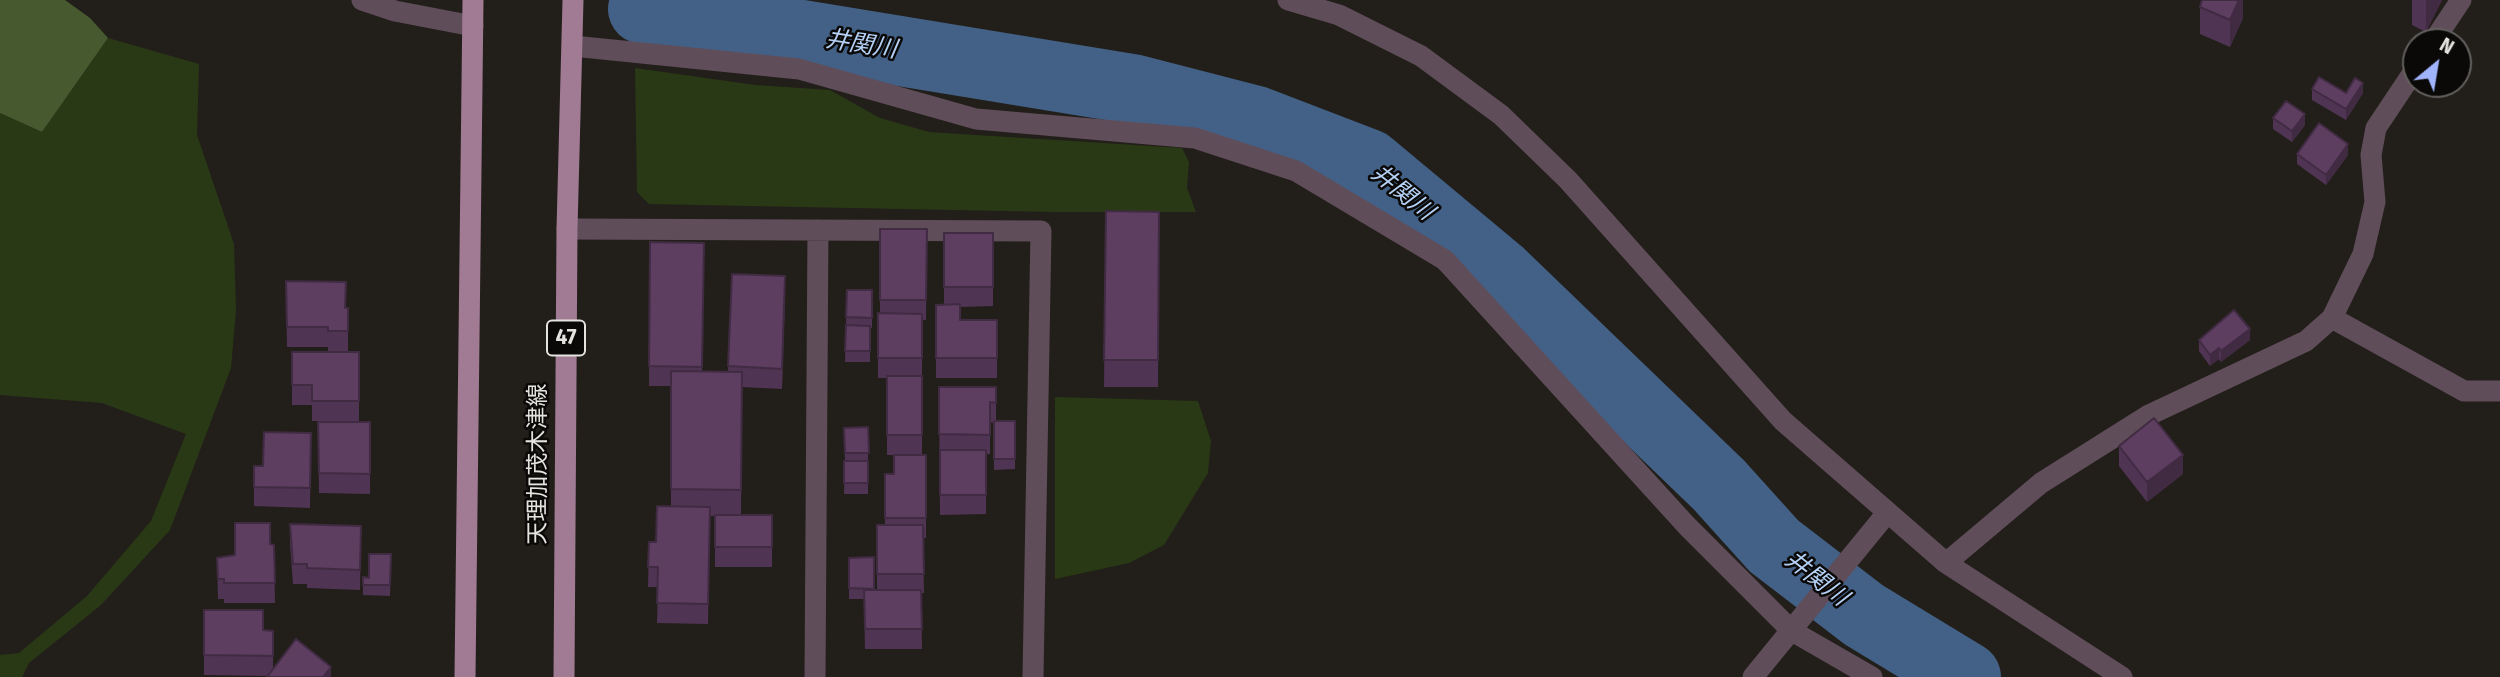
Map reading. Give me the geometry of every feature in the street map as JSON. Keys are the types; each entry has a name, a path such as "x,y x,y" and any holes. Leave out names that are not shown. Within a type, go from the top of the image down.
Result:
{"main road":[{"path":"465,677 473,0"},
{"name":"天理加茂木津線","path":"564,677 567,229 573,0"}],"street":[{"path":"362,0 406,13 472,26"},
{"path":"1288,0 1339,15 1421,56 1501,115 1568,180 1783,421 1946,563 2122,677"},
{"path":"2442,28 2461,0"},
{"path":"573,46 799,69 976,119 1195,138 1296,171 1445,260 1687,526 1792,631 1872,677"},
{"path":"1946,563 2041,483 2148,415 2306,341 2332,318 2363,254 2375,202 2371,155 2376,128 2402,89"},
{"path":"567,229 1041,231 1033,677"},
{"path":"815,677 818,230"},
{"path":"2332,318 2464,391 2500,391"},
{"path":"1753,677 1886,513"}],"green space":[{"path":"0,0 65,0 90,18 108,38 42,132 0,113"},
{"path":"108,38 199,64 197,135 234,244 236,310 231,368 170,530 101,605 29,663 22,677 0,677 0,655 19,653 87,596 151,521 186,434 102,403 0,395 0,113 42,132"},
{"path":"635,68 755,85 830,90 880,118 929,132 1182,148 1189,162 1187,188 1196,212 649,204 637,192"},
{"path":"1055,397 1198,401 1211,441 1208,473 1164,545 1129,563 1055,579"}],"building":[{"path":"2202,0 2239,0 2230,20 2200,7"},
{"path":"2319,77 2346,93 2355,78 2363,83 2346,109 2312,89"},
{"path":"2286,101 2305,114 2292,131 2273,118"},
{"path":"2319,123 2348,144 2326,175 2297,154"},
{"path":"1106,211 1159,212 1158,360 1104,360"},
{"path":"880,229 927,229 926,300 880,300"},
{"path":"944,233 993,233 993,287 944,287"},
{"path":"650,242 704,243 702,367 649,366"},
{"path":"732,274 785,276 782,369 728,366"},
{"path":"286,281 346,282 348,331 328,331 328,327 287,327"},
{"path":"847,290 872,290 872,318 846,317"},
{"path":"960,304 960,320 997,320 997,358 936,358 936,305"},
{"path":"2234,310 2250,329 2221,351 2219,348 2210,355 2199,340"},
{"path":"878,313 922,314 922,358 878,358"},
{"path":"846,325 870,326 870,351 845,351"},
{"path":"292,352 359,352 359,401 312,401 312,385 292,385"},
{"path":"671,371 742,372 741,490 671,489"},
{"path":"887,376 922,376 922,435 887,435"},
{"path":"939,387 996,387 996,403 990,402 990,435 939,434"},
{"path":"2154,418 2183,455 2147,482 2119,446"},
{"path":"994,421 1015,421 1015,459 994,459"},
{"path":"318,422 370,422 370,474 319,473"},
{"path":"868,427 869,453 845,453 844,428"},
{"path":"264,432 311,433 310,488 254,487 254,466 263,466"},
{"path":"940,450 986,450 986,495 940,495"},
{"path":"894,455 926,455 926,518 885,518 885,474 894,474"},
{"path":"844,461 868,461 868,483 844,483"},
{"path":"657,506 710,507 708,604 657,603 658,567 648,567 649,542 656,542"},
{"path":"715,515 772,515 772,547 715,547"},
{"path":"235,523 270,523 270,544 274,545 275,583 224,583 224,579 218,579 217,558 235,555"},
{"path":"290,524 361,526 360,570 307,568 307,564 293,564"},
{"path":"877,525 923,525 924,574 877,574"},
{"path":"369,554 391,554 390,585 363,585 363,577 369,578"},
{"path":"874,557 874,589 849,588 849,558"},
{"path":"864,590 921,590 922,629 865,629"},
{"path":"204,610 263,610 263,630 273,631 273,656 204,655"},
{"path":"296,639 331,667 323,677 267,677"}],"waterway":[{"name":"井関川","path":"643,9 1132,89 1256,121 1368,164 1500,274 1719,485 1774,546 1864,615 1966,677"}]}
